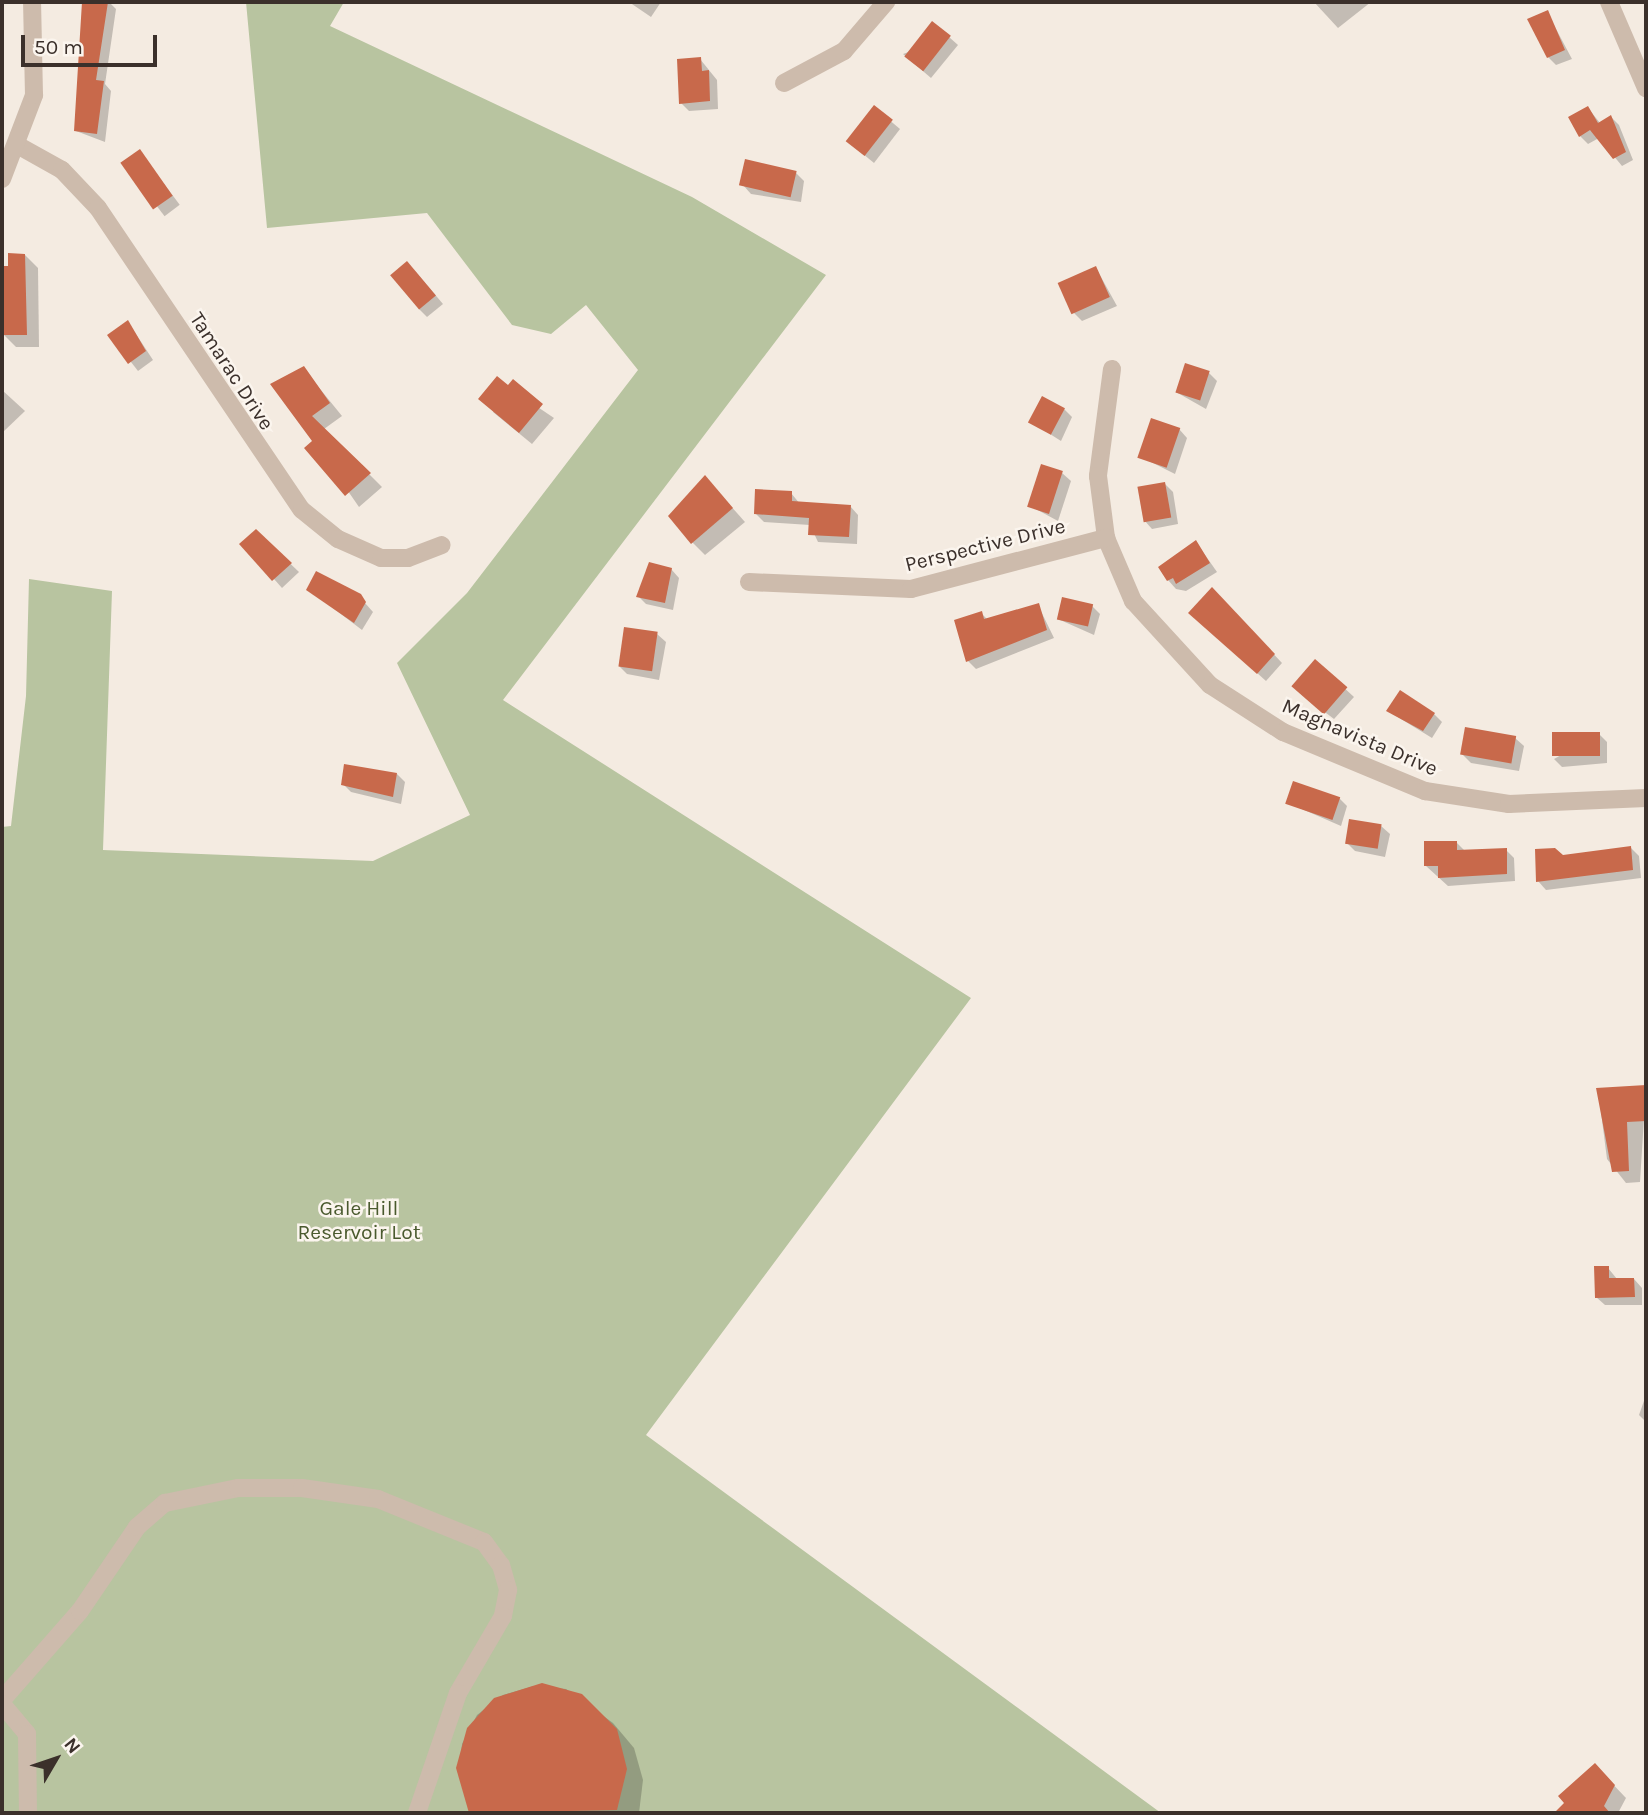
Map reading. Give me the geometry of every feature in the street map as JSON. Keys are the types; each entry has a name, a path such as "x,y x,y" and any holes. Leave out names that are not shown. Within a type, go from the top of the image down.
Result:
{"street":[{"path":"2,179 19,146 37,77 32,2"},
{"path":"784,83 844,51 886,2"},
{"path":"1609,2 1646,88"},
{"name":"Tamarac Drive","path":"19,146 62,170 97,208 302,510 338,539 381,558 408,558 442,545"},
{"name":"Magnavista Drive","path":"1112,369 1098,466 1105,538 1133,601 1164,642 1210,685 1283,732 1451,797 1509,804 1646,798"},
{"name":"Perspective Drive","path":"749,582 911,589 1105,538"},
{"path":"28,1813 27,1734 2,1702 80,1611 137,1527 165,1503 238,1488 302,1488 378,1499 484,1542 501,1565 508,1590 503,1616 458,1693 417,1813"}],"green space":[{"name":"Gale Hill Reservoir Lot","path":"246,2 344,2 330,26 692,197 826,275 503,700 971,998 646,1435 1161,1813 2,1813 2,827 11,826 26,696 29,579 112,591 103,850 373,861 470,815 397,663 467,593 638,370 586,305 551,334 512,325 427,213 267,228"}],"building":[{"path":"82,2 108,2 96,80 104,81 97,134 74,131"},
{"path":"1548,10 1565,50 1547,58 1527,19"},
{"path":"932,21 951,36 923,71 904,56"},
{"path":"701,57 702,71 709,70 710,101 679,104 677,59"},
{"path":"874,105 893,120 865,156 846,141"},
{"path":"1588,106 1598,123 1611,115 1626,152 1613,159 1590,130 1579,137 1568,117"},
{"path":"140,149 173,196 153,209 120,163"},
{"path":"745,159 797,171 791,197 739,185"},
{"path":"8,253 25,254 27,335 2,335 2,266 8,266"},
{"path":"407,261 436,295 419,310 390,275"},
{"path":"1096,266 1110,297 1071,314 1058,283"},
{"path":"128,320 146,351 128,364 107,335"},
{"path":"1185,363 1210,371 1200,401 1175,392"},
{"path":"304,366 330,403 312,416 371,473 345,496 304,448 312,441 270,384"},
{"path":"497,376 508,385 513,379 543,404 519,433 478,399"},
{"path":"1042,396 1065,408 1051,435 1028,422"},
{"path":"1151,418 1180,428 1167,468 1137,458"},
{"path":"1041,464 1063,471 1049,514 1027,507"},
{"path":"705,475 733,508 691,544 668,516"},
{"path":"1165,482 1171,517 1144,522 1137,487"},
{"path":"755,489 792,491 792,501 851,505 849,537 808,535 809,518 754,514"},
{"path":"256,529 292,563 272,581 239,544"},
{"path":"1196,540 1210,563 1176,584 1173,578 1167,581 1158,567"},
{"path":"649,562 672,568 665,603 636,597"},
{"path":"316,571 361,594 366,602 354,623 306,590"},
{"path":"1212,587 1275,654 1257,674 1188,613"},
{"path":"1062,597 1093,604 1088,627 1057,619"},
{"path":"1039,603 1047,630 966,662 954,620 982,611 984,619"},
{"path":"624,627 658,632 652,671 618,667"},
{"path":"1315,659 1347,687 1324,714 1291,686"},
{"path":"1400,690 1435,713 1423,731 1386,711"},
{"path":"1465,727 1516,736 1511,764 1460,755"},
{"path":"1552,732 1600,732 1600,756 1552,756"},
{"path":"344,764 397,773 393,797 341,785"},
{"path":"1293,781 1340,797 1332,820 1285,804"},
{"path":"1349,819 1382,824 1378,849 1345,844"},
{"path":"1424,841 1457,841 1457,850 1507,848 1507,874 1438,878 1438,866 1424,866"},
{"path":"1631,846 1633,870 1536,882 1535,849 1555,848 1563,855"},
{"path":"1646,1085 1646,1121 1627,1122 1629,1171 1612,1172 1596,1088"},
{"path":"1594,1266 1609,1266 1609,1278 1634,1278 1635,1297 1595,1298"},
{"path":"542,1683 582,1694 617,1729 627,1769 617,1810 469,1813 456,1768 467,1728 494,1698"},
{"path":"1595,1763 1615,1785 1604,1806 1610,1813 1554,1813 1564,1803 1558,1796"}]}
